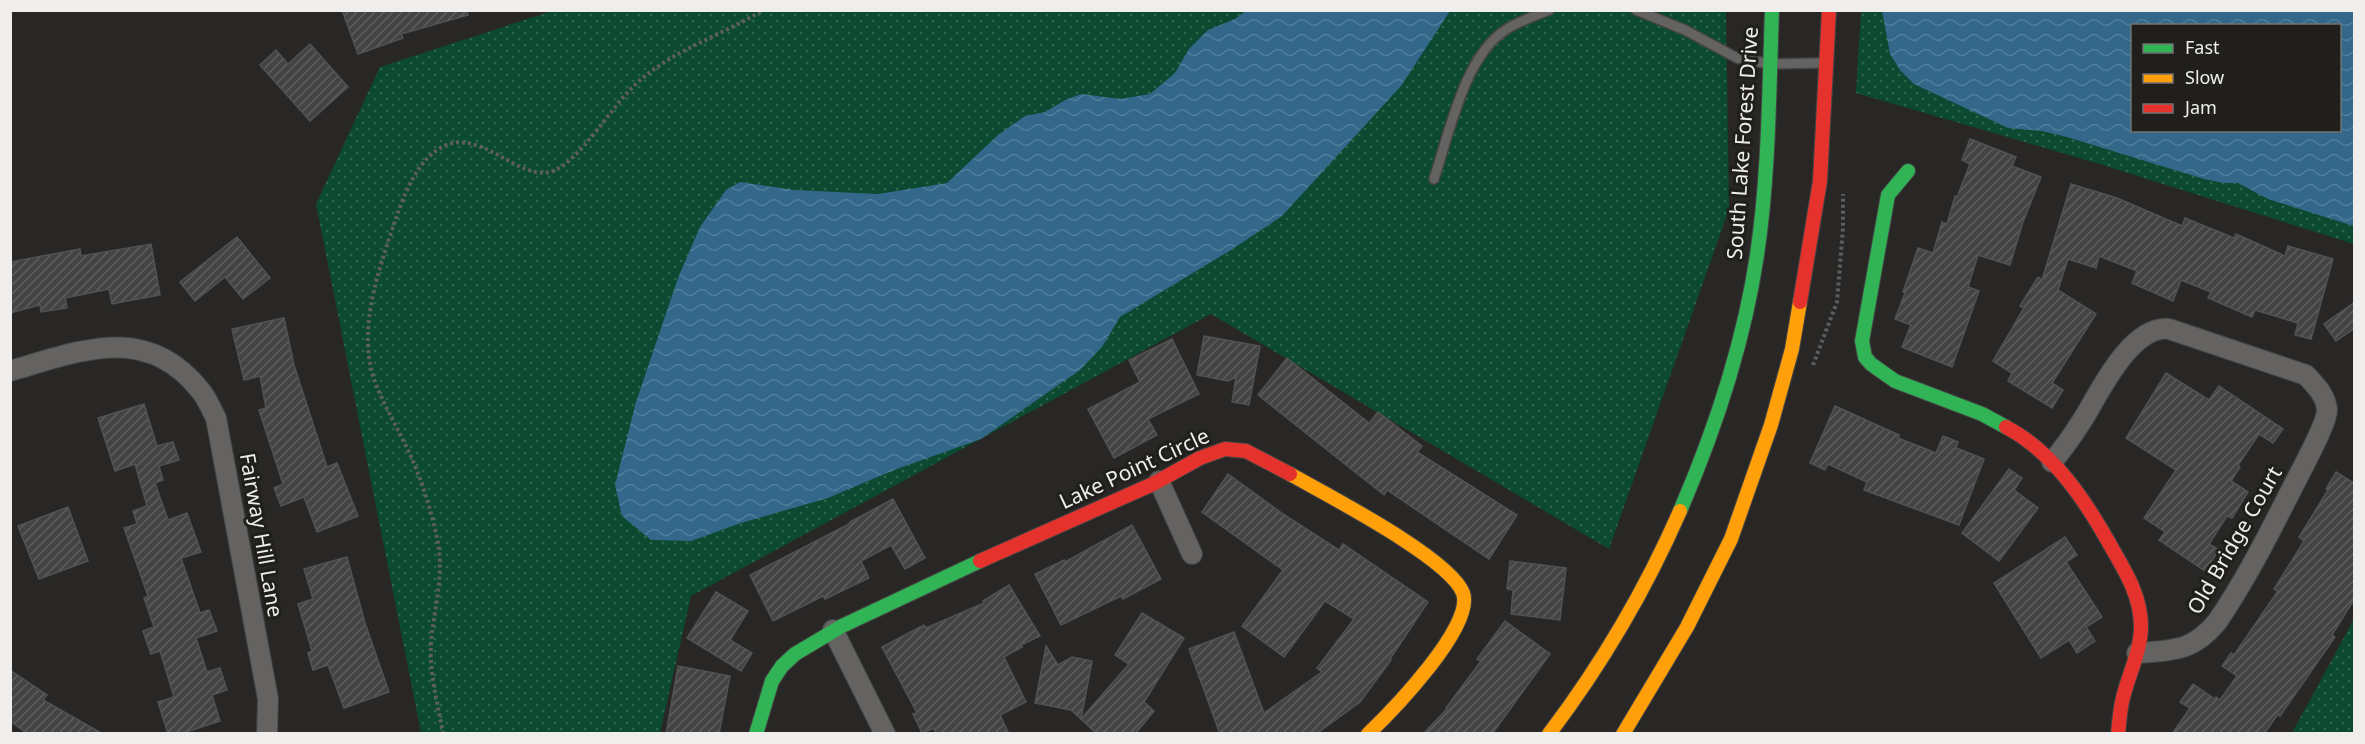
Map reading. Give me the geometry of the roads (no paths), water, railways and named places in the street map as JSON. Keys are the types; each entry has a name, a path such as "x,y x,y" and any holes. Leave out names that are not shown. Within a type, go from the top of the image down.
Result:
{"street":[{"name":"South Lake Forest Drive","path":"1556,731 1640,599 1692,484 1732,368 1746,315 1757,255 1765,183 1772,10"},
{"path":"1623,734 1687,627 1731,539 1771,425 1792,349 1820,181 1829,10"},
{"path":"1908,171 1888,195 1862,342 1865,357 1880,372 1895,381 2001,423 2035,446 2052,462 2088,505 2132,584 2140,612 2141,629 2137,653 2122,702 2118,734"},
{"name":"Old Bridge Court","path":"2052,462 2085,417 2111,372 2139,341 2159,328 2169,329 2306,375 2320,390 2325,400 2327,412 2313,446 2277,517 2217,622 2207,634 2190,646 2137,653"},
{"name":"Fairway Hill Lane","path":"10,371 81,350 109,346 140,349 181,369 201,391 216,418 268,699 267,734"},
{"name":"Lake Point Circle","path":"756,734 766,694 775,675 802,650 833,630 981,560 1160,481 1219,450 1231,447 1244,449 1371,520 1417,549 1454,578 1463,593 1464,604 1460,619 1429,667 1368,734"},
{"path":"1160,481 1192,554"},
{"path":"833,630 885,734"}],"lane":[{"path":"1434,179 1468,75 1487,44 1507,28 1549,10"},
{"path":"1636,10 1685,30 1737,58 1770,64 1827,63"}],"water":[{"path":"1246,11 1450,11 1401,86 1282,216 1231,250 1120,317 1102,347 1080,370 981,439 894,470 828,498 741,523 691,541 651,540 622,516 615,485 636,402 678,278 700,227 726,190 740,182 794,190 878,194 947,183 998,135 1025,116 1045,112 1067,99 1082,94 1120,99 1150,94 1175,73 1189,49 1208,30 1235,19"},
{"path":"1882,11 2354,11 2354,226 2268,199 2238,183 2204,179 2042,131 2008,128 1914,84 1900,70 1890,54"}]}
